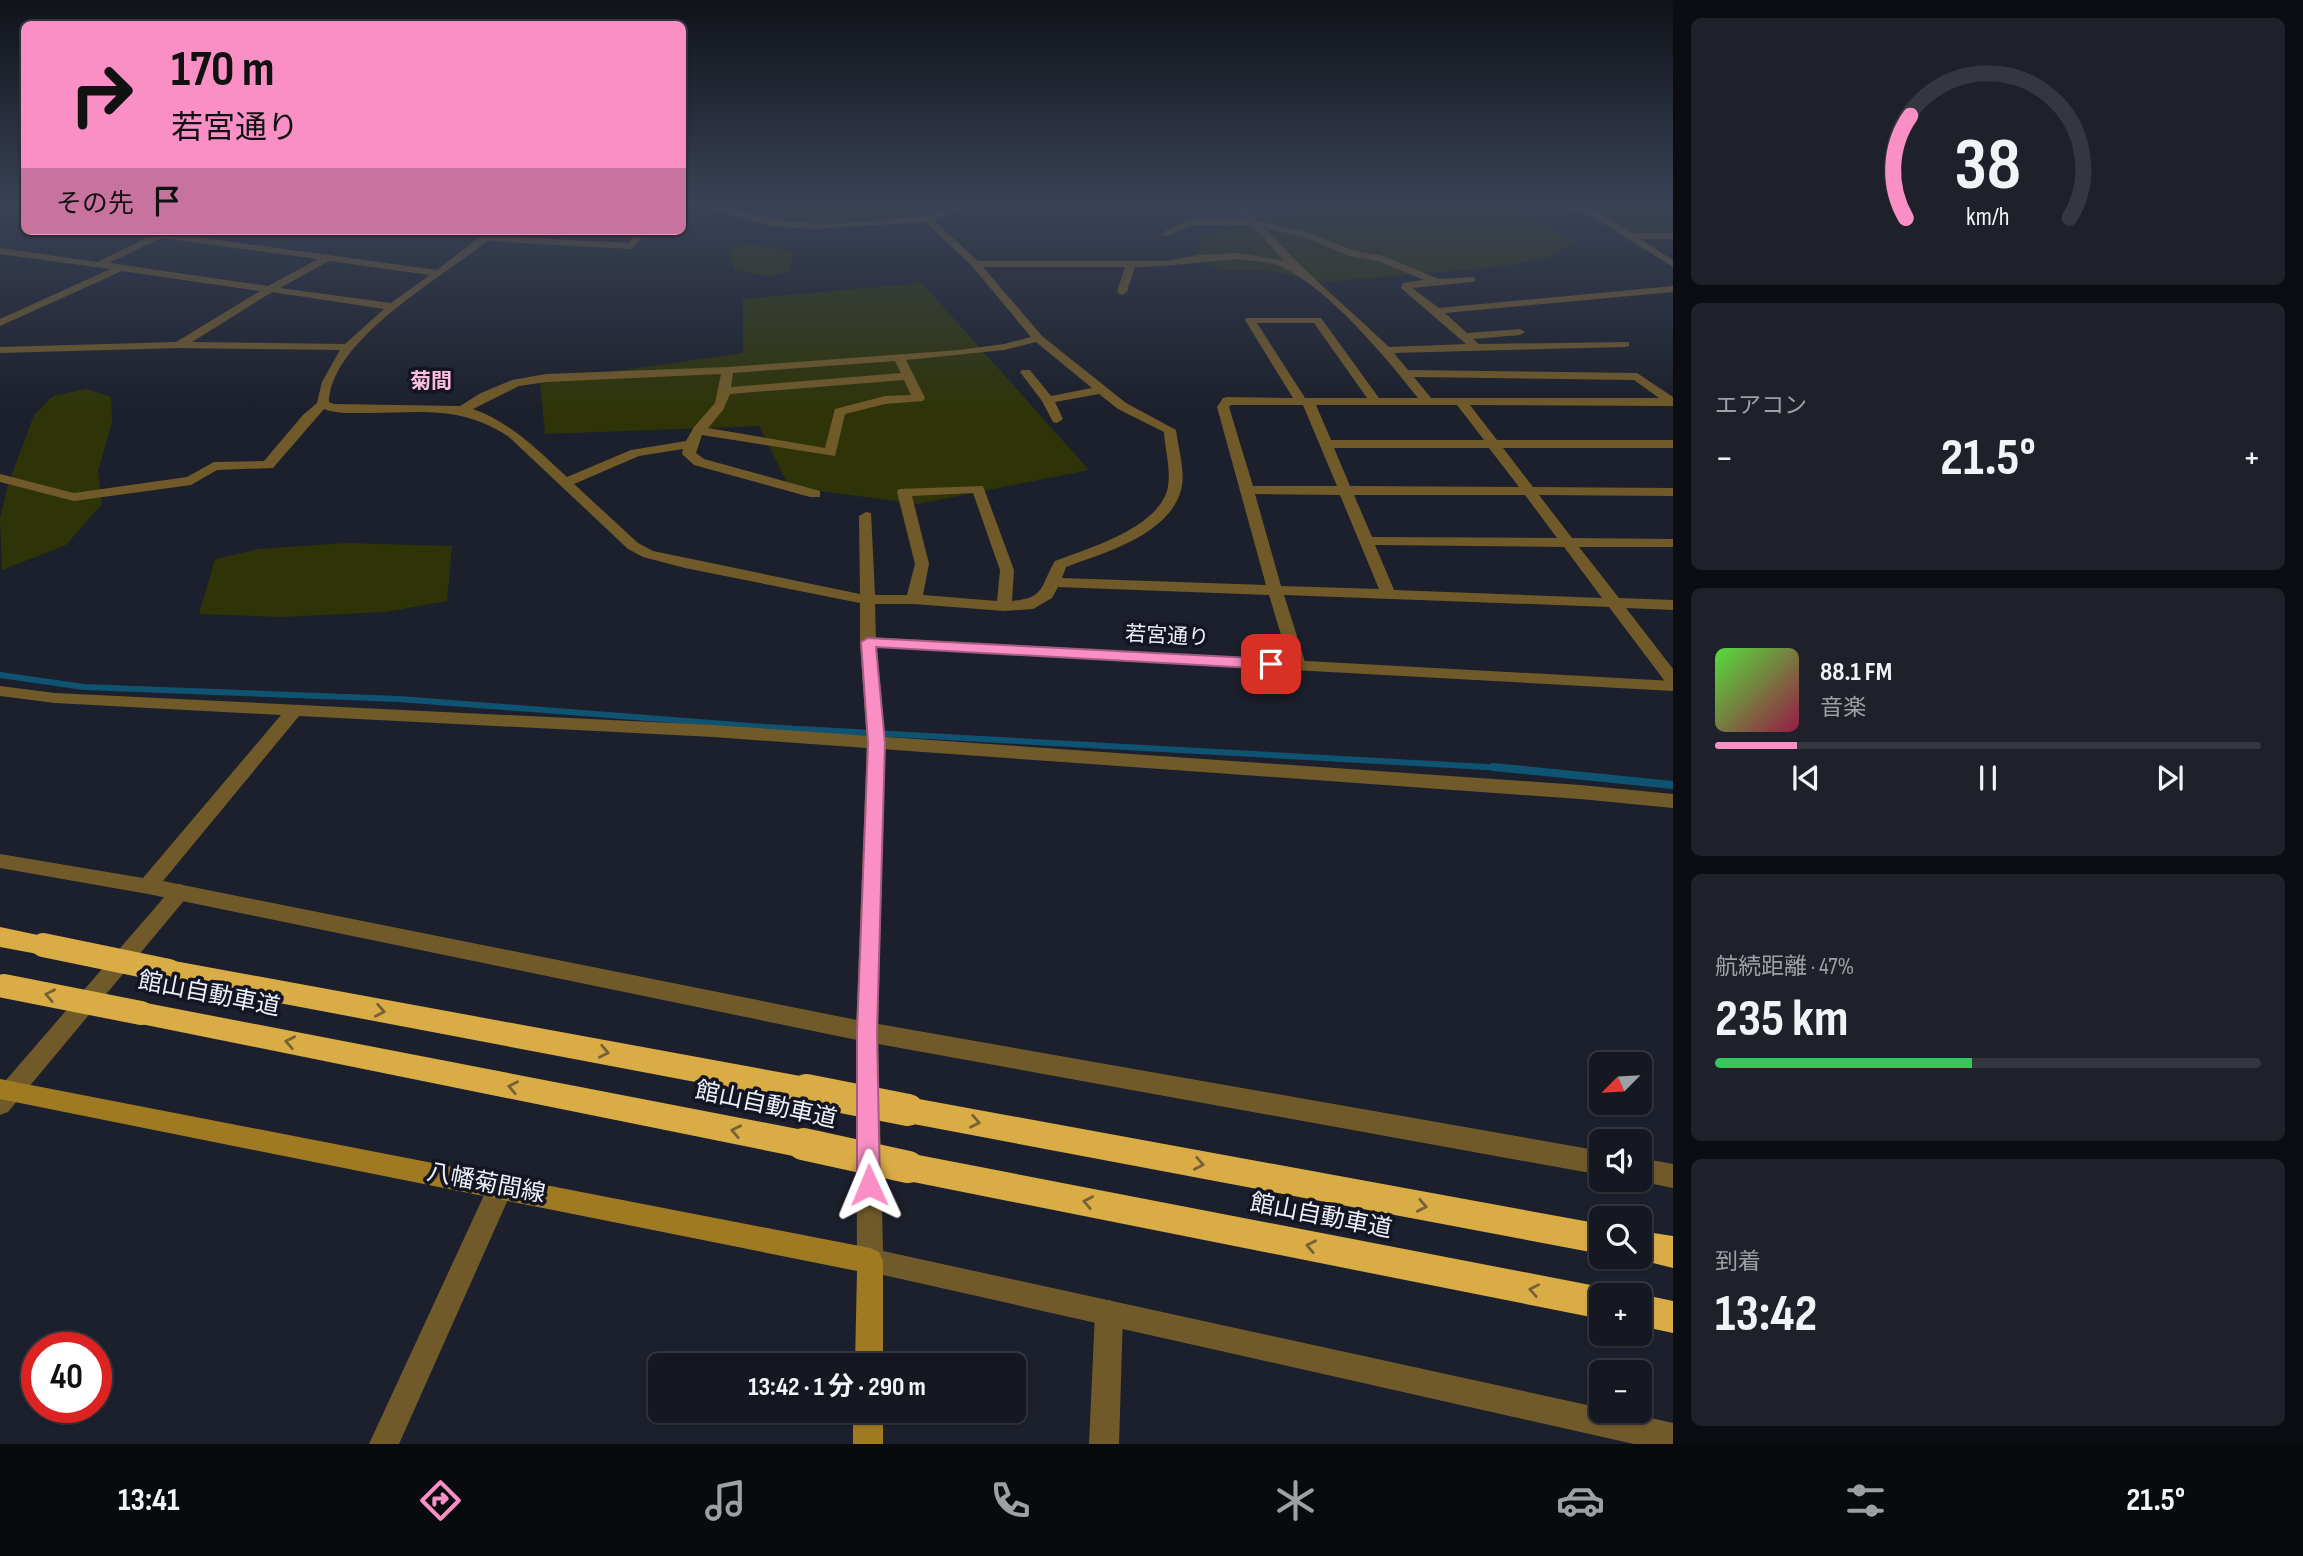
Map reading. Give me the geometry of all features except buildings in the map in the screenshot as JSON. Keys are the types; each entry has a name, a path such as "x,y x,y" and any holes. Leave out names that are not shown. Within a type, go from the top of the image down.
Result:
{"highway":[{"name":"館山自動車道","path":"0,937 1589,1237"},
{"name":"館山自動車道","path":"2,986 1589,1301"},
{"path":"1652,1248 1673,1252"},
{"path":"1652,1313 1673,1317"}],"main road":[{"name":"八幡菊間線","path":"3,1095 501,1186 870,1261"},
{"path":"869,1353 870,1261"},
{"path":"868,1423 868,1444"}],"street":[{"path":"0,323 109,273"},
{"path":"159,273 396,307"},
{"path":"179,345 299,273"},
{"path":"439,273 348,347 329,379 321,398 323,404 332,408 354,409 463,410 492,420 513,434 614,530 648,554 685,564 868,600 914,599 1004,606 1033,604 1047,595 1060,564 1129,536 1156,519 1174,490 1170,430 1122,406 1100,390 1038,338 983,273"},
{"path":"1122,292 1128,273"},
{"path":"1301,273 1386,350 1427,401"},
{"path":"1417,273 1437,282"},
{"path":"1471,279 1412,284 1406,288 1476,346 1473,347"},
{"path":"1440,314 1439,312 1446,309 1673,289"},
{"path":"1376,401 1317,320 1250,320 1304,401 1327,444 1343,491 1389,596"},
{"path":"1464,336 1520,332"},
{"path":"463,410 485,396 516,383 547,378 728,370 900,356 993,348 1038,338"},
{"path":"1386,350 1625,344"},
{"path":"0,350 179,345 348,347"},
{"path":"698,430 830,453 839,412 885,400 919,398 900,356"},
{"path":"728,370 720,404 689,444 688,454 699,462 815,494"},
{"path":"1026,372 1048,400 1057,419"},
{"path":"1406,373 1637,377 1673,402"},
{"path":"723,391 909,376"},
{"path":"1048,400 1100,390"},
{"path":"1298,665 1274,591 1249,490 1223,407 1227,401 1673,402"},
{"path":"1461,401 1673,680"},
{"path":"0,478 74,497 191,481 214,466 268,465 284,452 311,412 323,404"},
{"path":"565,483 636,453 689,444"},
{"path":"1327,444 1673,444"},
{"path":"914,599 922,564 904,492 978,489 1007,570 1004,606"},
{"path":"1249,490 1673,492"},
{"path":"866,516 868,642 876,743 867,1032 870,1261 1673,1438"},
{"path":"1364,541 1673,543"},
{"path":"1053,582 1616,605 1673,605"},
{"name":"若宮通り","path":"868,642 1673,686"},
{"path":"0,691 55,698 699,730 1580,792 1673,801"},
{"path":"148,886 295,709"},
{"path":"0,861 180,892 867,1032 1589,1161"},
{"path":"3,1095 180,892"},
{"path":"1652,1172 1673,1175"},
{"path":"384,1444 501,1186"},
{"path":"1104,1444 1109,1314"}],"green space":[{"path":"754,273 783,273 769,276"},
{"path":"1281,273 1424,273 1322,282"},
{"path":"922,283 1089,470 918,504 789,487 759,426 545,434 540,382 743,353 743,299"},
{"path":"87,389 111,397 112,423 98,471 102,504 66,545 2,570 0,518 8,485 34,415 53,396"},
{"path":"345,543 452,546 447,601 385,612 282,617 199,614 215,559 259,549"}],"waterway":[{"path":"0,675 84,687 399,699 764,727 1501,768"},
{"path":"1493,767 1501,768"},
{"path":"1501,768 1523,769"},
{"path":"1501,768 1673,785"}],"district":[{"name":"菊間","path":"431,381"}],"route":[{"path":"869,1185 867,1032 876,743 868,642 1271,664"}]}
